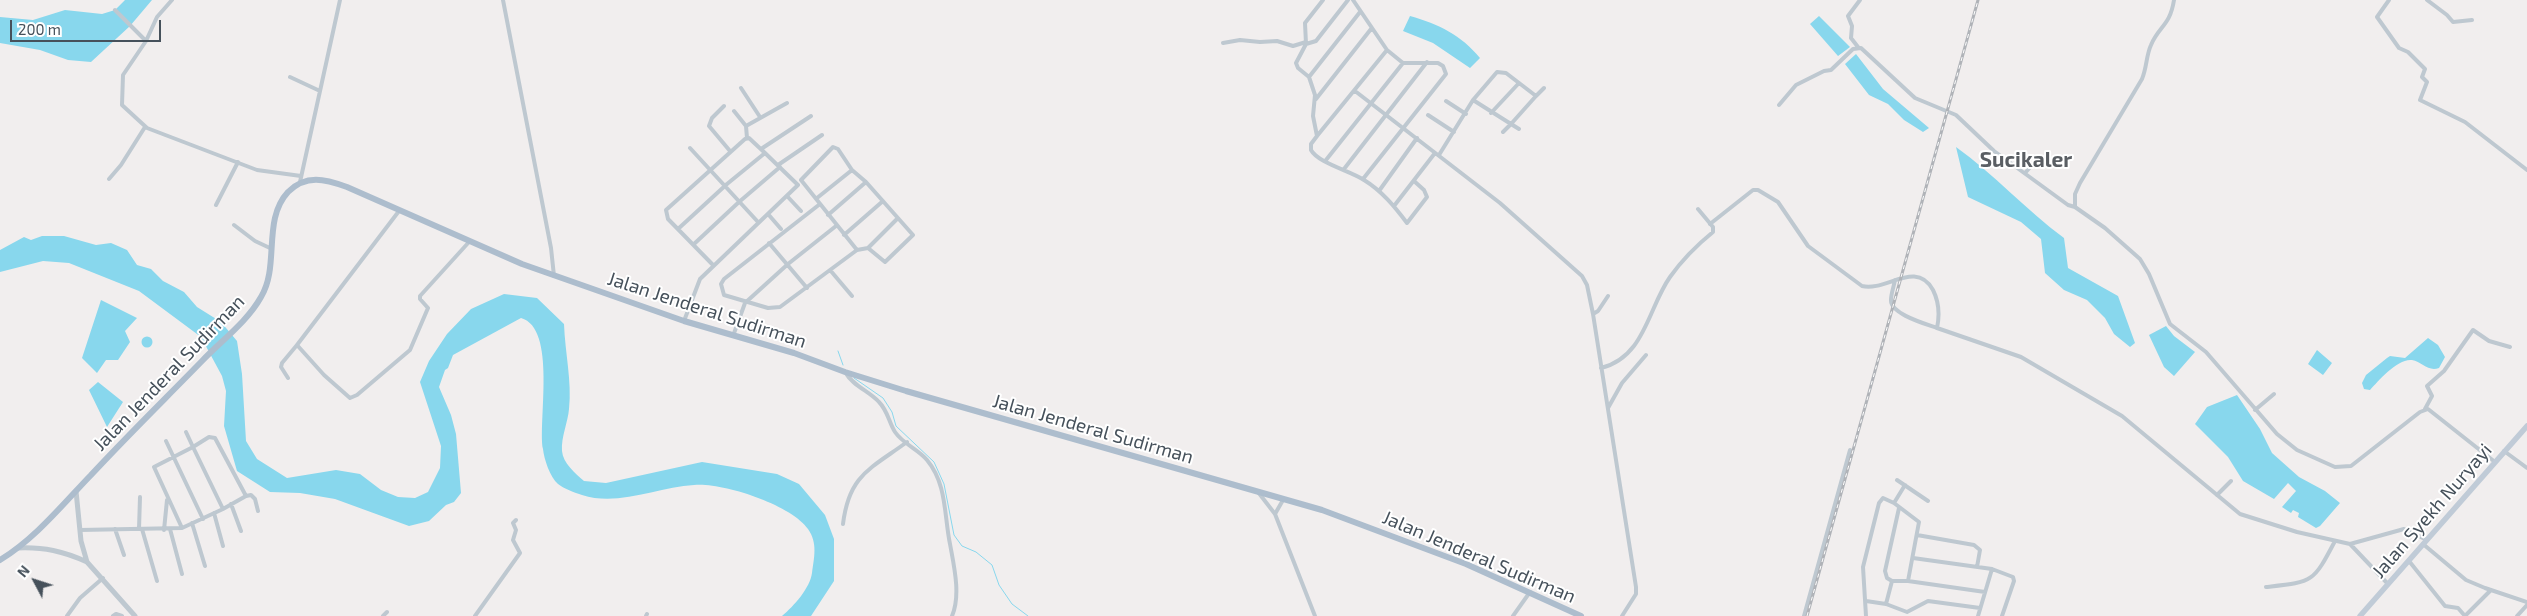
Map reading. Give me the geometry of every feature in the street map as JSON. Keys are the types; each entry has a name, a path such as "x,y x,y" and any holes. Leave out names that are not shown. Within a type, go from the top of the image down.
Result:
{"main road":[{"name":"Jalan Jenderal Sudirman","path":"0,560 18,548 76,491 233,330 264,292 278,208 300,179 331,181 469,242 554,276 684,321 794,353 844,372 1322,510 1378,530 1530,592 1581,616"},
{"name":"Jalan Syekh Nuryayi","path":"2360,616 2527,426"}],"street":[{"path":"172,0 157,17 146,41 126,70 121,92 122,105 145,127 257,170 300,179 340,0"},
{"path":"503,0 551,248 554,276"},
{"path":"1317,136 1313,116 1316,99 1309,76 1296,66 1306,43 1305,23 1323,0"},
{"path":"1223,43 1240,40 1277,41 1294,46 1316,41 1348,0"},
{"path":"1353,0 1387,50 1403,63 1410,65 1427,62 1443,66 1446,74 1363,179"},
{"path":"1860,0 1848,16 1852,26 1850,38 1858,47 1915,98 1956,115 1994,151 2068,205 2075,207 2105,228 2140,259 2149,274 2170,324 2206,352 2277,434 2297,450 2339,468 2356,464 2425,409 2432,396 2427,386 2444,370 2473,330 2489,341 2510,347"},
{"path":"2075,207 2075,194 2080,183 2142,79 2148,63 2151,45 2169,20 2174,0"},
{"path":"2389,0 2377,17 2399,48 2408,52 2425,69 2422,77 2427,82 2420,100 2465,122 2527,170"},
{"path":"2427,0 2448,15 2453,22 2472,20"},
{"path":"115,10 146,41"},
{"path":"1309,76 1360,12"},
{"path":"1316,99 1372,29"},
{"path":"1779,105 1796,85 1834,68 1853,49 1858,47"},
{"path":"1387,50 1317,136 1311,144 1311,150 1318,157 1363,179 1379,191 1394,206 1407,224 1427,197 1424,190 1414,181"},
{"path":"1344,169 1427,62"},
{"path":"1326,160 1370,102 1403,63"},
{"path":"1394,206 1454,132 1473,100 1497,72 1506,74 1536,96"},
{"path":"290,77 320,91"},
{"path":"1492,113 1519,84"},
{"path":"741,88 760,117"},
{"path":"1503,132 1544,88"},
{"path":"1355,91 1506,208 1582,276 1587,285 1636,587 1636,594 1622,616"},
{"path":"1473,100 1519,129"},
{"path":"1446,101 1466,114"},
{"path":"746,126 787,103"},
{"path":"724,106 712,118 708,126 730,151"},
{"path":"684,321 697,284 713,265 798,184 748,138 746,126 734,111"},
{"path":"1428,115 1454,132"},
{"path":"761,149 812,116"},
{"path":"109,179 121,165 145,127"},
{"path":"694,244 779,166 822,135"},
{"path":"713,265 667,217 666,210 730,151 748,138"},
{"path":"1379,191 1417,138"},
{"path":"690,148 758,222"},
{"path":"857,250 836,226 801,178 832,148 838,149 852,170 884,201 897,219 912,234 911,238 886,262 868,248"},
{"path":"678,229 725,185 765,152"},
{"path":"216,204 238,162"},
{"path":"2025,173 2033,164"},
{"path":"817,198 852,170"},
{"path":"828,215 866,182"},
{"path":"1710,224 1753,190 1758,190 1780,204 1808,246 1862,286 1872,287 1915,276 1929,284 1939,302 1937,328"},
{"path":"787,196 801,211"},
{"path":"844,235 884,201"},
{"path":"820,204 722,282 724,295 768,308 778,307 807,288 857,250 868,248 897,219"},
{"path":"1601,368 1612,365 1640,340 1659,295 1670,276 1694,249 1713,232 1714,228 1698,209"},
{"path":"288,378 281,367 282,363 399,211"},
{"path":"768,214 781,229"},
{"path":"234,225 255,241 272,249"},
{"path":"733,336 745,302 788,264 836,226"},
{"path":"298,344 324,376 353,398 410,350 428,308 420,300 420,296 469,242"},
{"path":"769,243 807,288"},
{"path":"830,270 852,296"},
{"path":"1895,280 1890,301 1892,305 1908,318 2021,357 2122,416 2240,514 2297,532 2350,544 2404,529 2425,542 2464,578 2527,603 2517,616"},
{"path":"1592,314 1598,310 1608,296"},
{"path":"1608,408 1622,383 1646,354"},
{"path":"844,372 851,380 879,402 896,433 927,460 941,486 955,580 955,607 952,616"},
{"path":"2255,410 2274,394"},
{"path":"2425,409 2434,411 2495,462"},
{"path":"186,432 223,509"},
{"path":"182,528 154,467 194,447 209,437 215,438 246,496"},
{"path":"166,442 203,519"},
{"path":"843,524 846,501 857,480 907,442"},
{"path":"1804,616 1850,450"},
{"path":"2504,451 2527,468"},
{"path":"1897,480 1928,501"},
{"path":"2217,495 2231,481"},
{"path":"1894,503 1905,485"},
{"path":"76,491 80,530 87,562"},
{"path":"1258,492 1275,514 1315,616"},
{"path":"80,530 164,530 182,528 250,495 254,497 258,511"},
{"path":"140,497 141,529 157,581"},
{"path":"164,530 167,498"},
{"path":"1866,616 1863,567 1879,503 1883,498 1894,503 1919,522 1908,581"},
{"path":"1275,514 1283,500"},
{"path":"231,504 241,531"},
{"path":"1899,508 1885,571 1887,578 1892,581 1908,581 1985,592"},
{"path":"214,514 223,546"},
{"path":"475,616 520,553 513,540 516,530 513,523 516,520"},
{"path":"192,523 205,566"},
{"path":"115,529 124,555"},
{"path":"170,529 182,574"},
{"path":"1917,535 1974,545 1980,550 1977,567"},
{"path":"2266,587 2300,584 2310,579 2323,564 2335,541"},
{"path":"2350,544 2388,584"},
{"path":"18,548 41,547 63,551 87,562 135,616"},
{"path":"1912,558 1992,569 2014,579 2002,616"},
{"path":"2409,561 2445,606 2458,608 2465,616 2492,590"},
{"path":"1978,616 1992,569"},
{"path":"68,616 80,598 102,578"},
{"path":"1886,604 1892,581"},
{"path":"1512,616 1530,592"},
{"path":"1866,601 1886,604 1901,611 1910,611 1928,601 1980,608"},
{"path":"1900,616 1901,611"},
{"path":"383,616 387,612"},
{"path":"113,616 116,614 122,616"}],"water":[{"path":"125,0 152,0 130,26 91,62 68,60 40,50 0,43 0,17 33,20 65,10 102,14 115,10"},
{"path":"1410,16 1449,31 1480,58 1470,68 1433,43 1403,31"},
{"path":"1819,16 1850,47 1838,56 1810,24"},
{"path":"1856,54 1883,89 1929,128 1923,132 1904,120 1888,104 1869,95 1845,64"},
{"path":"1956,147 2064,238 2068,268 2118,296 2135,343 2130,347 2114,334 2105,318 2087,300 2064,290 2045,273 2041,239 2021,222 1968,197"},
{"path":"42,236 64,236 96,245 111,243 127,250 137,265 151,269 163,281 184,292 197,307 221,322 237,341 242,374 246,441 257,459 287,478 336,470 360,474 381,490 398,497 415,498 428,492 440,468 441,446 420,382 429,361 447,334 471,309 504,294 537,298 564,324 570,398 562,451 567,464 577,475 584,481 606,483 702,462 777,474 799,484 825,515 834,539 834,581 811,616 782,616 801,596 811,579 814,556 813,540 808,529 800,520 756,497 721,487 694,485 610,499 582,495 558,484 548,468 543,449 544,377 539,339 532,325 521,318 453,355 448,368 445,370 439,387 451,415 456,434 461,493 454,502 446,505 429,521 409,526 335,499 300,493 270,492 237,471 224,426 226,391 222,376 201,337 139,291 69,263 43,261 0,272 0,250 24,237 31,240"},
{"path":"101,300 137,318 125,331 130,342 118,360 106,360 97,373 82,358"},
{"path":"2166,326 2174,336 2195,352 2174,376 2164,367 2149,335"},
{"path":"147,336 153,342 147,348 141,342"},
{"path":"2428,338 2438,345 2445,357 2439,368 2428,368 2416,361 2407,360 2395,366 2370,390 2364,389 2362,383 2366,375 2387,358 2390,356 2405,358"},
{"path":"2317,350 2332,363 2323,375 2308,364"},
{"path":"98,382 123,402 107,427 89,390"},
{"path":"2237,395 2260,429 2272,453 2299,477 2325,491 2340,503 2320,526 2316,528 2298,517 2299,513 2293,510 2291,513 2282,507 2296,491 2288,483 2274,499 2243,481 2228,457 2195,424 2207,407"}],"waterway":[{"path":"838,351 843,365"},
{"path":"854,378 883,398 892,412 896,426 934,462 944,484 954,535 962,546 976,552 992,565 999,585 1012,604 1028,616"}],"railway":[{"path":"1807,616 1978,0"}],"district":[{"name":"Sucikaler","path":"2026,160"}]}
